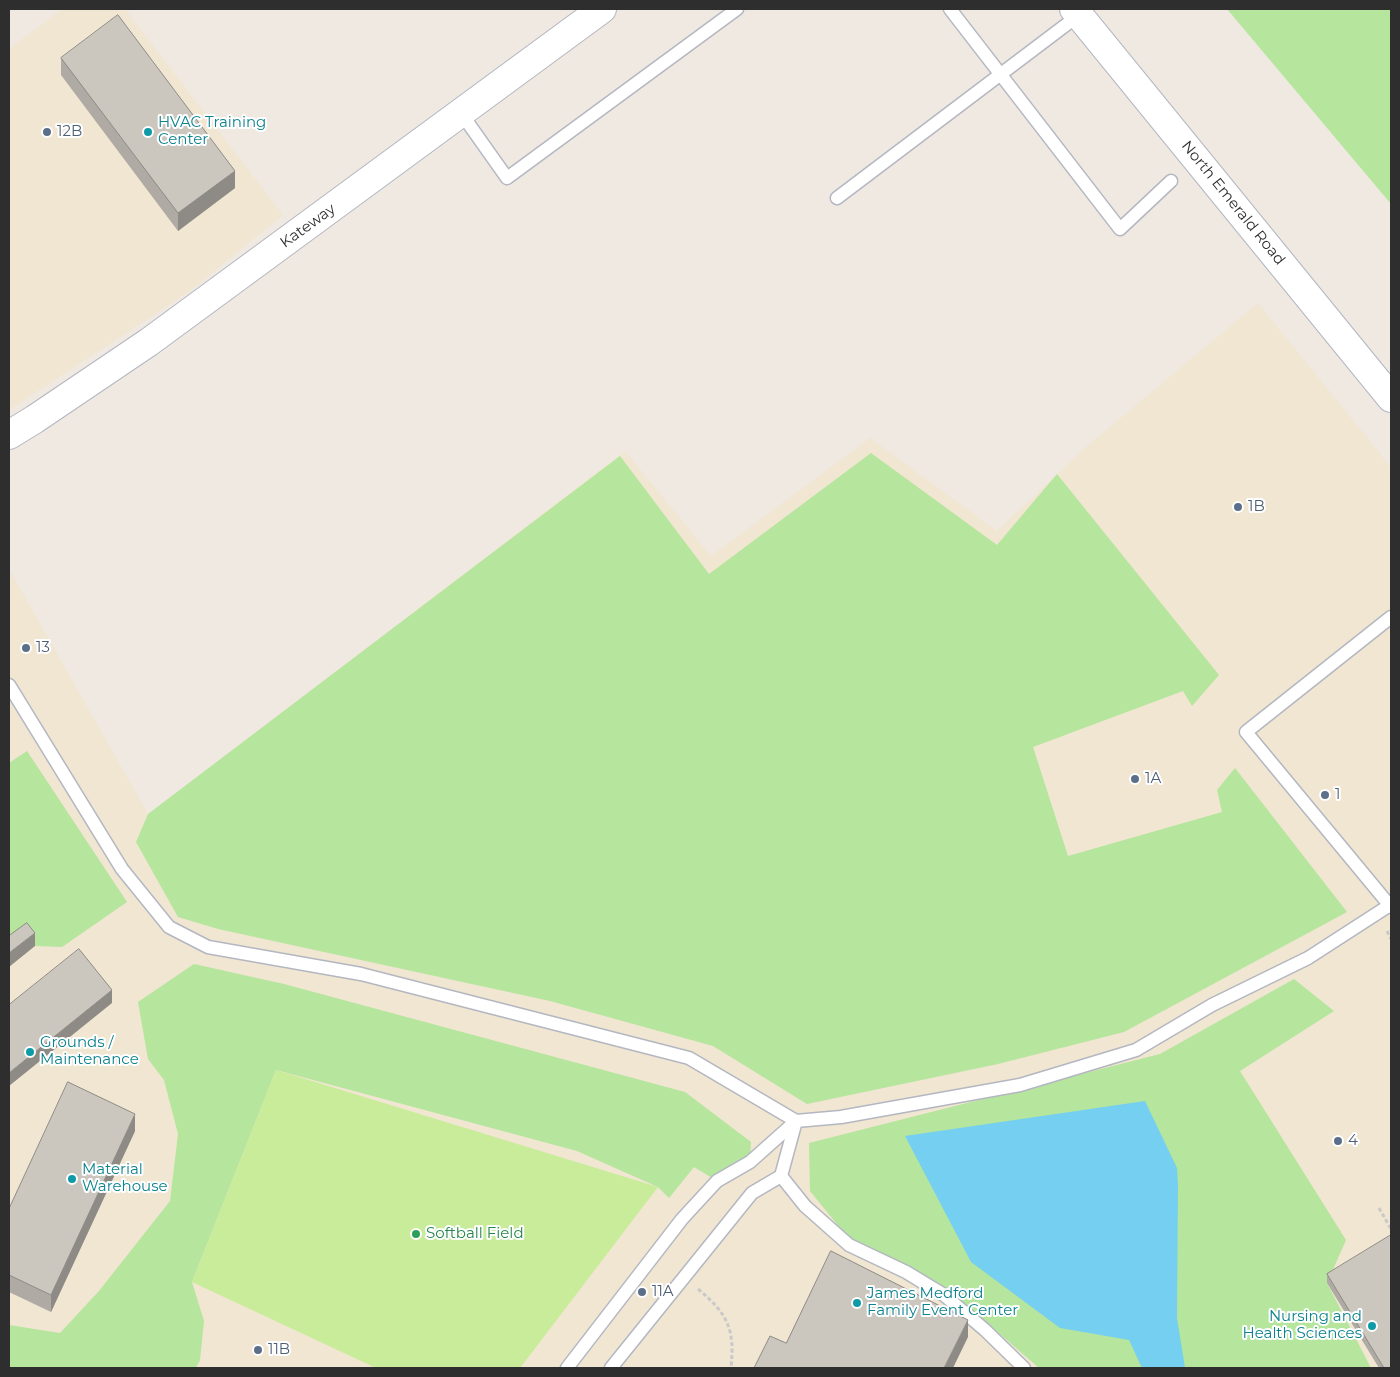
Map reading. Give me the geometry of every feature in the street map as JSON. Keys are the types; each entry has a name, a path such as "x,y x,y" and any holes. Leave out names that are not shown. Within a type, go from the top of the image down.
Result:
{"street":[{"name":"Kateway","path":"9,435 149,342 602,9"},
{"name":"North Emerald Road","path":"1076,12 1391,398"}],"lane":[{"path":"460,113 508,178 737,9"},
{"path":"950,9 1120,229 1171,181"},
{"path":"837,198 1000,74 1076,12"},
{"path":"9,685 122,868 169,927 208,947 361,974 689,1058 796,1121 841,1117 1020,1085 1136,1050 1212,1005 1308,958 1391,906 1246,732 1391,617"},
{"path":"611,1368 752,1194 781,1176 796,1121"},
{"path":"567,1368 682,1220 718,1180 750,1162 796,1121"},
{"path":"781,1176 804,1206 849,1245 906,1272 944,1296 985,1330 1024,1368"}],"path":[{"path":"1378,1208 1391,1228"},
{"path":"684,1277 719,1308 730,1328 731,1368"}],"shaded area":[{"path":"62,9 125,9 283,215 190,291 9,410 9,49"},
{"path":"1258,303 1391,467 1391,1368 9,1368 9,569 148,814 625,451 711,556 870,438 997,531 1086,447"}],"green space":[{"path":"1227,9 1391,9 1391,204"},
{"path":"871,453 997,545 1057,474 1219,675 1192,706 1183,691 1033,747 1068,856 1222,812 1217,790 1235,768 1347,912 1124,1032 998,1064 807,1104 713,1046 550,1001 218,929 178,917 136,842 148,814 620,456 709,574"},
{"path":"27,751 127,902 62,947 35,946 27,936 9,950 9,763"},
{"path":"194,964 284,984 685,1092 751,1142 750,1162 717,1181 694,1167 669,1198 658,1187 577,1151 276,1070 192,1282 204,1321 200,1360 196,1368 9,1368 9,1325 60,1333 99,1291 170,1201 178,1134 164,1080 148,1059 138,1002"},
{"path":"1294,979 1334,1011 1240,1071 1346,1240 1327,1283 1371,1368 1039,1368 963,1302 849,1239 810,1191 809,1143 1160,1054"},
{"name":"Softball Field","path":"276,1070 658,1187 520,1368 376,1368 192,1282"}],"water":[{"path":"1145,1101 1177,1168 1177,1318 1185,1368 1142,1368 1129,1340 1060,1328 971,1262 905,1136"}],"building":[{"name":"HVAC Training Center","path":"118,15 235,171 178,213 61,58"},
{"path":"27,923 35,933 9,953 9,936"},
{"name":"Grounds / Maintenance","path":"79,949 112,990 9,1073 9,1005"},
{"name":"Material Warehouse","path":"68,1082 135,1114 51,1295 9,1275 9,1209"},
{"name":"Nursing and Health Sciences","path":"1391,1235 1391,1368 1384,1368 1327,1274"},
{"name":"James Medford Family Event Center","path":"831,1251 968,1320 944,1368 754,1368 770,1336 786,1343"}],"place":[{"name":"12B","path":"47,132"},
{"name":"HVAC Training Center","path":"148,132"},
{"name":"1B","path":"1238,507"},
{"name":"13","path":"26,648"},
{"name":"1A","path":"1135,779"},
{"name":"1","path":"1325,795"},
{"name":"Grounds / Maintenance","path":"30,1052"},
{"name":"4","path":"1338,1141"},
{"name":"Material Warehouse","path":"72,1179"},
{"name":"Softball Field","path":"416,1234"},
{"name":"11A","path":"642,1292"},
{"name":"James Medford Family Event Center","path":"857,1303"},
{"name":"Nursing and Health Sciences","path":"1372,1326"},
{"name":"11B","path":"258,1350"}]}
